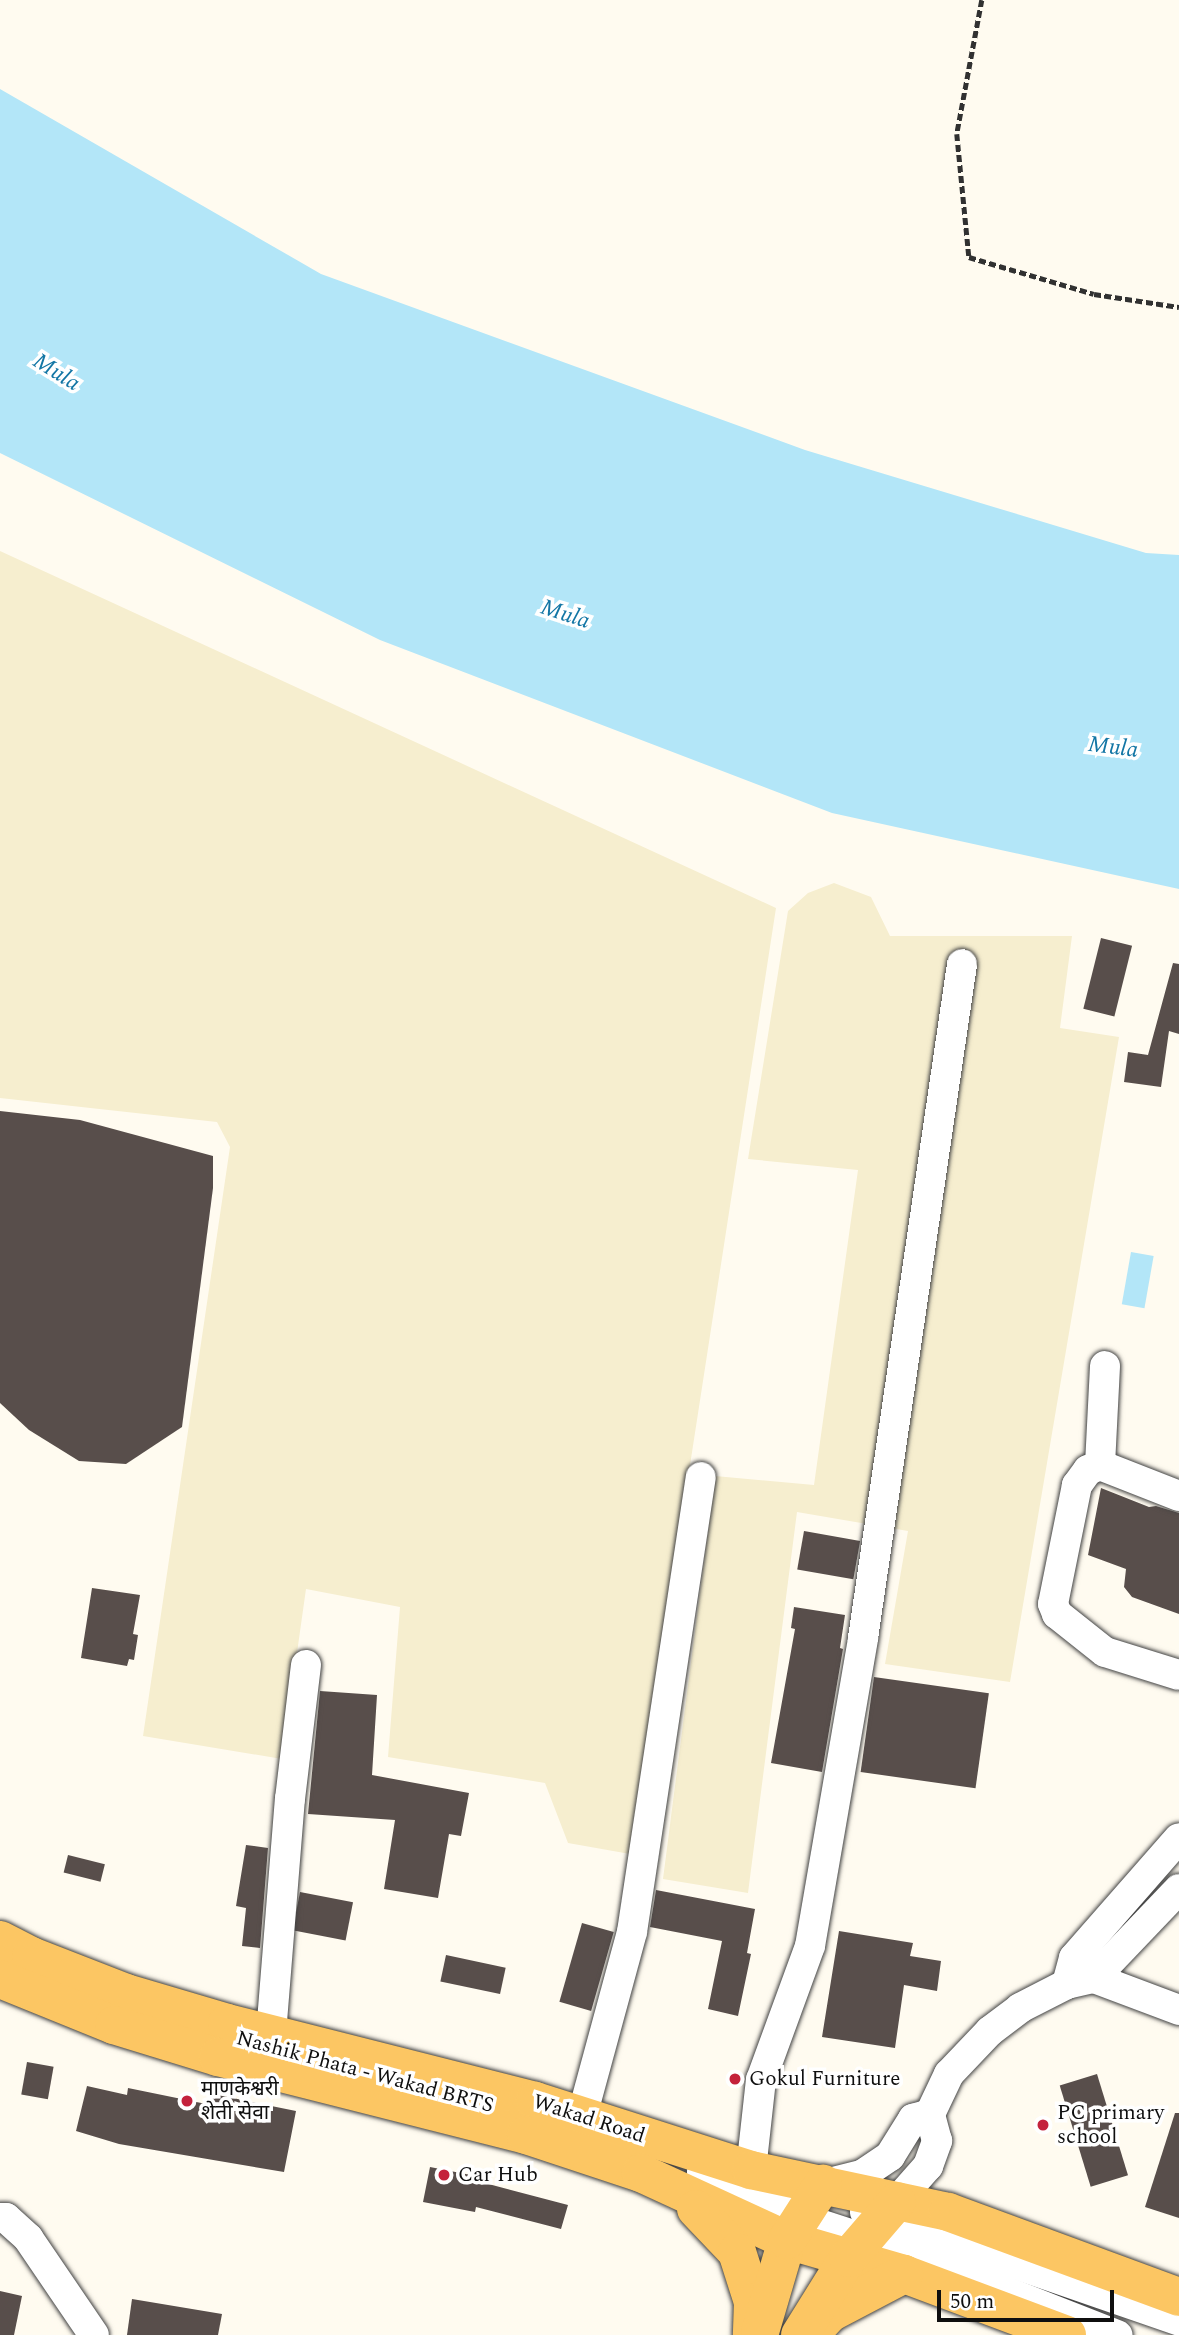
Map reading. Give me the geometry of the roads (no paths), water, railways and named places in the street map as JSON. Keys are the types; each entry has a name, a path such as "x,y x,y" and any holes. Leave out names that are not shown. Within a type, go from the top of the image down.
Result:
{"main road":[{"name":"Wakad Road","path":"0,1940 31,1956 126,1993 582,2116 741,2176 807,2209 874,2229 904,2274 1067,2335"},
{"name":"Wakad Road","path":"0,1979 114,2025 218,2057 526,2135 641,2173 807,2209 874,2229 948,2212 1179,2297"},
{"path":"641,2173 691,2204 737,2252 753,2302 752,2335"},
{"path":"759,2335 807,2209"},
{"path":"800,2335 874,2229"},
{"path":"810,2335 830,2313 904,2274"}],"street":[{"path":"741,2176 761,2080 805,1967 810,1945 863,1638 962,964"},
{"path":"1100,1465 1105,1366"},
{"path":"1179,1496 1100,1465 1088,1470 1077,1485 1053,1604 1057,1614 1105,1652 1179,1675"},
{"path":"582,2116 632,1932 701,1477"},
{"path":"271,2034 290,1799 306,1665"},
{"path":"1081,1981 1074,1958 1176,1849"},
{"path":"874,2229 928,2166 937,2141 930,2115 949,2074 990,2031 1020,2008 1081,1981 1179,1889"},
{"name":"Nashik Phata - Wakad BRTS","path":"0,1957 54,1984 281,2052 564,2123 741,2176"},
{"path":"1081,1981 1179,2010"},
{"path":"807,2209 890,2156 913,2119 930,2115"},
{"path":"0,2218 6,2218 28,2238 94,2335"},
{"path":"874,2229 1179,2321"},
{"path":"874,2229 908,2253 1117,2335"}],"water":[{"name":"Mula","path":"0,89 321,274 805,450 1146,553 1179,555 1179,889 832,813 380,640 0,453"},
{"path":"1131,1252 1154,1256 1144,1308 1122,1304"}],"place":[{"name":"Gokul Furniture","path":"735,2079"},
{"name":"माणकेश्वरी शेती सेवा","path":"187,2101"},
{"name":"PC primary school","path":"1043,2125"},
{"name":"Car Hub","path":"444,2175"}]}
